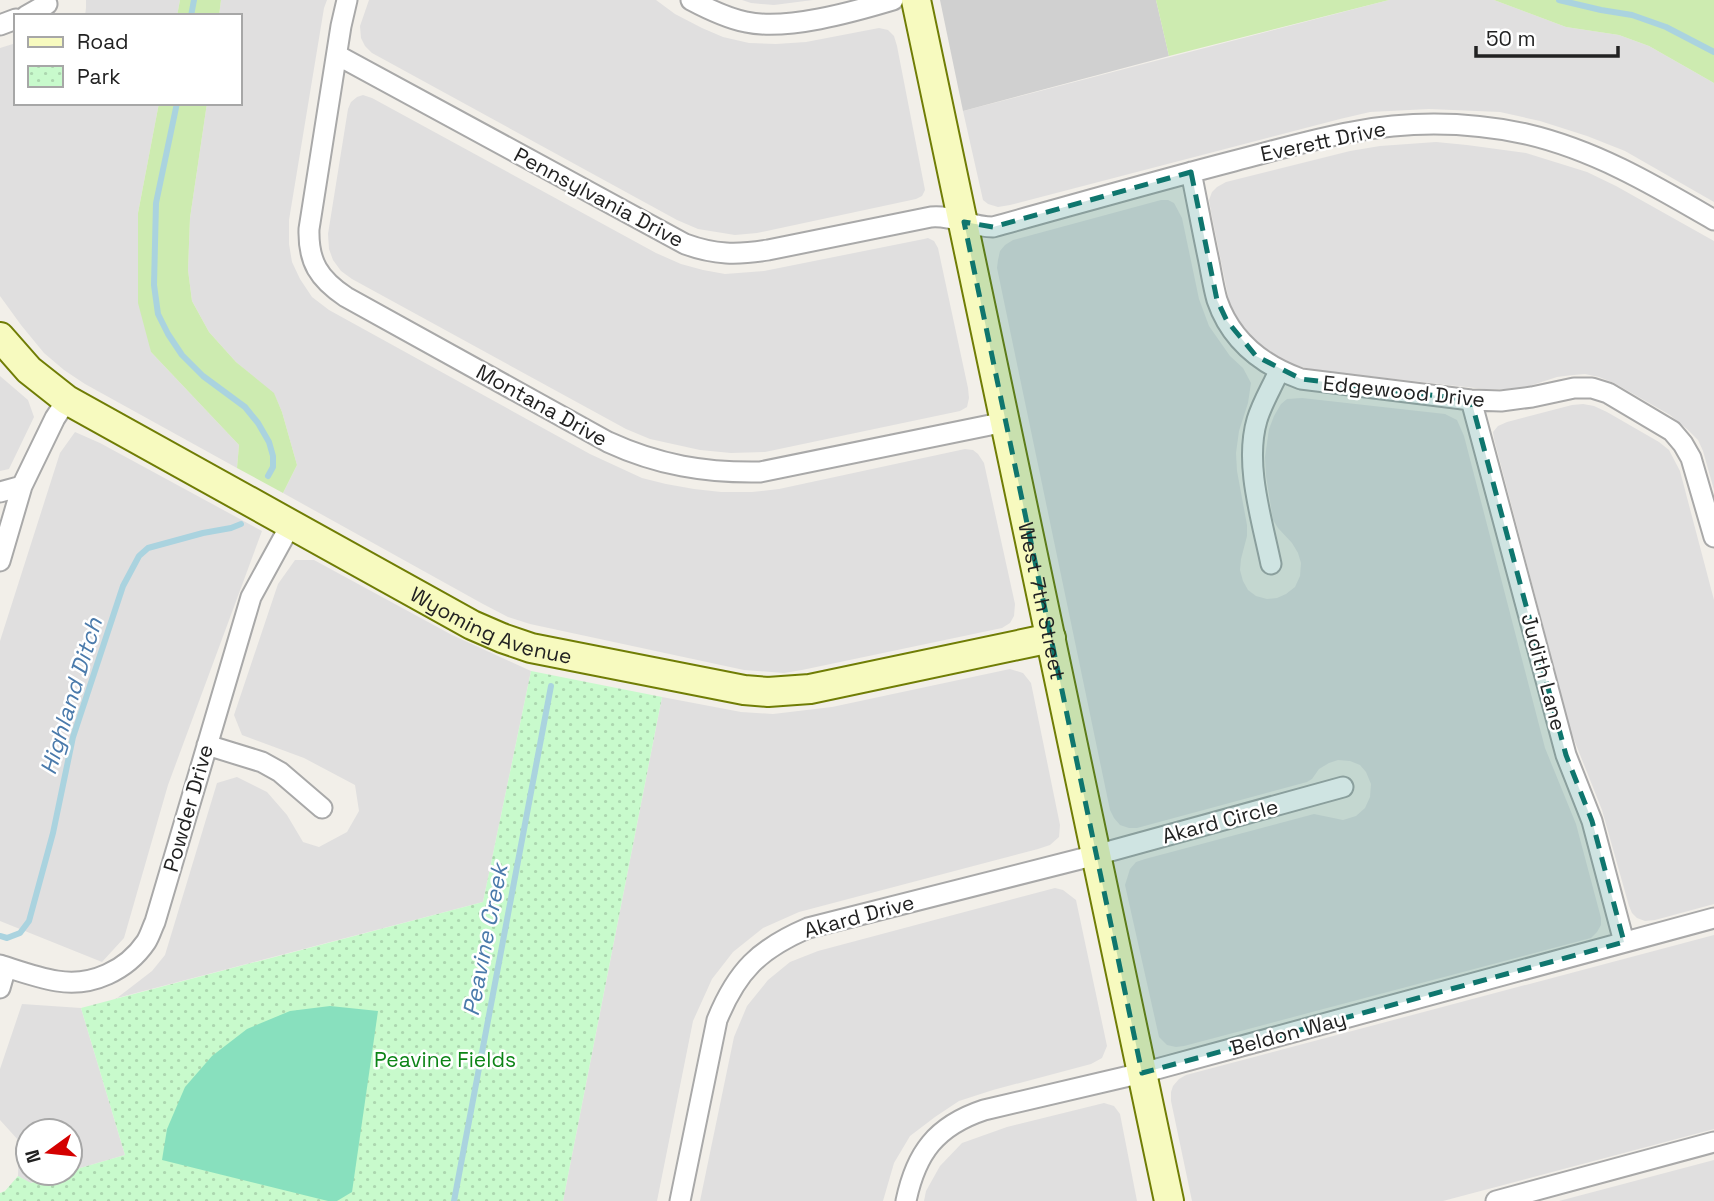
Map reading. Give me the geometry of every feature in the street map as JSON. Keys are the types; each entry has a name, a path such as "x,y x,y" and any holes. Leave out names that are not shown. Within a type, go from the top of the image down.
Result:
{"main road":[{"name":"West 7th Street","path":"916,0 1168,1201"},
{"name":"Wyoming Avenue","path":"0,337 29,370 67,400 472,625 531,648 744,690 768,692 810,690 1051,638"}],"street":[{"name":"Montana Drive","path":"346,0 309,229 312,258 320,274 330,286 346,297 608,442 629,452 680,467 721,472 760,472 1005,422"},
{"path":"691,0 705,8 748,23 789,24 894,0"},
{"path":"30,14 47,4"},
{"name":"Pennsylvania Drive","path":"337,55 685,244 705,251 747,253 931,217 942,216 964,222"},
{"name":"Everett Drive","path":"964,222 993,227 1191,172 1352,132 1443,124 1486,127 1569,146 1607,161 1714,220"},
{"name":"Edgewood Drive","path":"1191,172 1217,300 1239,340 1256,356 1279,371 1301,379 1471,400 1511,400 1574,387 1592,388 1608,393 1672,432 1684,443 1691,458 1714,537"},
{"path":"1271,564 1252,471 1252,445 1257,421 1279,371"},
{"path":"0,561 22,486 55,418 67,400"},
{"name":"Judith Lane","path":"1471,400 1566,755 1592,821 1624,942"},
{"path":"0,492 22,486"},
{"name":"Powder Drive","path":"3,966 58,982 79,982 118,970 133,958 147,940 155,922 251,597 291,524"},
{"path":"207,745 262,762 280,772 323,808"},
{"name":"Akard Circle","path":"1096,855 1343,787"},
{"name":"Akard Drive","path":"680,1201 717,1020 727,995 744,971 762,953 784,938 808,928 1096,855"},
{"name":"Beldon Way","path":"906,1201 910,1180 919,1159 947,1128 966,1116 1142,1073 1714,918"},
{"path":"0,988 3,966"},
{"path":"1496,1201 1714,1142"}],"highlighted area":[{"path":"1191,172 1217,300 1227,321 1256,356 1301,379 1471,400 1566,755 1592,821 1624,942 1142,1073 964,222 993,227"}],"shaded area":[{"path":"86,0 180,0 177,14 85,14"},
{"path":"221,0 327,0 289,220 292,262 312,297 329,310 590,454 642,478 666,484 721,492 752,492 779,489 965,449 973,450 984,463 1015,604 1010,623 1002,628 802,670 784,673 744,670 508,617 283,493 297,465 274,394 236,362 209,332 192,301 188,270 190,218 207,105 242,105 242,14 219,14"},
{"path":"369,0 656,0 702,28 723,37 749,43 806,42 879,28 888,30 894,36 897,46 925,190 922,196 916,199 757,233 735,235 698,229 372,53 361,38 360,26"},
{"path":"742,0 813,0 774,5"},
{"path":"940,0 1156,0 1169,56 963,111"},
{"path":"1389,0 1494,0 1566,27 1619,35 1649,46 1714,83 1714,202 1625,151 1587,136 1500,112 1429,109 1370,112 1010,205 998,207 983,200 963,111"},
{"path":"14,44 14,105 159,105 138,213 151,352 239,445 237,468 64,370 44,353 0,296 0,48"},
{"path":"363,95 656,253 703,270 725,274 764,271 928,238 934,241 938,248 968,388 967,407 960,411 765,452 700,450 650,439 626,429 341,271 329,249 328,234 348,109 351,102"},
{"path":"1436,142 1526,153 1587,172 1714,241 1714,490 1703,451 1698,440 1687,429 1670,415 1599,377 1573,375 1523,388 1484,389 1310,369 1291,364 1274,355 1259,345 1246,330 1229,301 1209,200 1217,187 1226,182 1350,151"},
{"path":"1161,200 1174,203 1182,218 1199,299 1209,326 1230,356 1243,368 1251,383 1236,453 1247,525 1240,570 1248,590 1256,596 1267,599 1286,594 1295,587 1300,576 1301,563 1298,553 1273,520 1266,476 1265,457 1269,429 1281,404 1287,399 1302,398 1445,414 1457,420 1464,436 1545,748 1576,824 1601,918 1601,925 1591,938 1184,1046 1167,1045 1159,1037 1125,885 1130,869 1136,862 1145,859 1314,814 1343,820 1356,816 1365,808 1370,797 1371,784 1360,765 1338,760 1319,769 1307,782 1137,828 1120,825 1110,810 997,268 1000,251 1013,240"},
{"path":"0,376 28,400 34,417 9,469 0,471"},
{"path":"1583,404 1607,412 1669,450 1680,471 1714,600 1714,904 1655,920 1645,921 1632,913 1602,810 1571,732 1493,432 1507,422"},
{"path":"75,432 262,531 168,785 124,938 102,962 0,921 0,641 60,453"},
{"path":"295,560 314,560 452,635 531,671 483,902 117,998 152,971 165,955 217,783 237,777 267,792 287,815 303,842 319,847 347,832 359,811 355,785 304,758 242,735 234,715 278,584"},
{"path":"1010,669 1023,673 1031,683 1060,825 1059,837 1050,845 1038,849 799,912 763,928 733,952 712,979 693,1021 657,1201 563,1201 662,697 741,712 773,714 832,707"},
{"path":"1055,888 1063,890 1076,900 1107,1046 1102,1058 1091,1064 959,1101 910,1136 894,1163 883,1201 700,1201 734,1037 747,1006 768,980 790,962 818,951"},
{"path":"1714,935 1714,1129 1443,1201 1192,1201 1171,1101 1173,1086 1186,1075"},
{"path":"22,1004 81,1008 125,1155 84,1167 84,1117 14,1117 14,1135 0,1120 0,1069"},
{"path":"1104,1103 1114,1106 1120,1114 1137,1201 924,1201 926,1191 940,1166 962,1143 1007,1127"},
{"path":"1714,1160 1714,1201 1559,1201"}],"green space":[{"path":"180,0 221,0 219,14 177,14"},
{"path":"1156,0 1389,0 1169,56"},
{"path":"1494,0 1714,0 1714,83 1649,46 1619,35 1566,27"},
{"path":"159,105 207,105 190,218 188,270 192,301 209,332 236,362 274,393 297,465 283,493 237,468 239,445 151,352 138,303 138,213"},
{"name":"Peavine Fields","path":"531,671 662,697 563,1201 0,1201 0,1193 14,1181 14,1187 84,1187 84,1167 125,1155 81,1008 483,902"},
{"path":"330,1006 378,1011 352,1192 337,1201 328,1201 162,1160 167,1129 185,1087 212,1056 247,1029 290,1011"}],"waterway":[{"name":"Highland Ditch","path":"191,14 194,0"},
{"path":"1559,0 1632,15 1666,27 1714,52"},
{"name":"Highland Ditch","path":"177,105 156,203 154,285 158,314 182,355 203,376 245,407 258,423 269,442 273,456 273,467 268,476"},
{"name":"Highland Ditch","path":"0,936 7,938 20,933 29,921 53,833 73,737 123,586 139,556 148,548 241,524"},
{"name":"Peavine Creek","path":"454,1201 551,686"}]}
